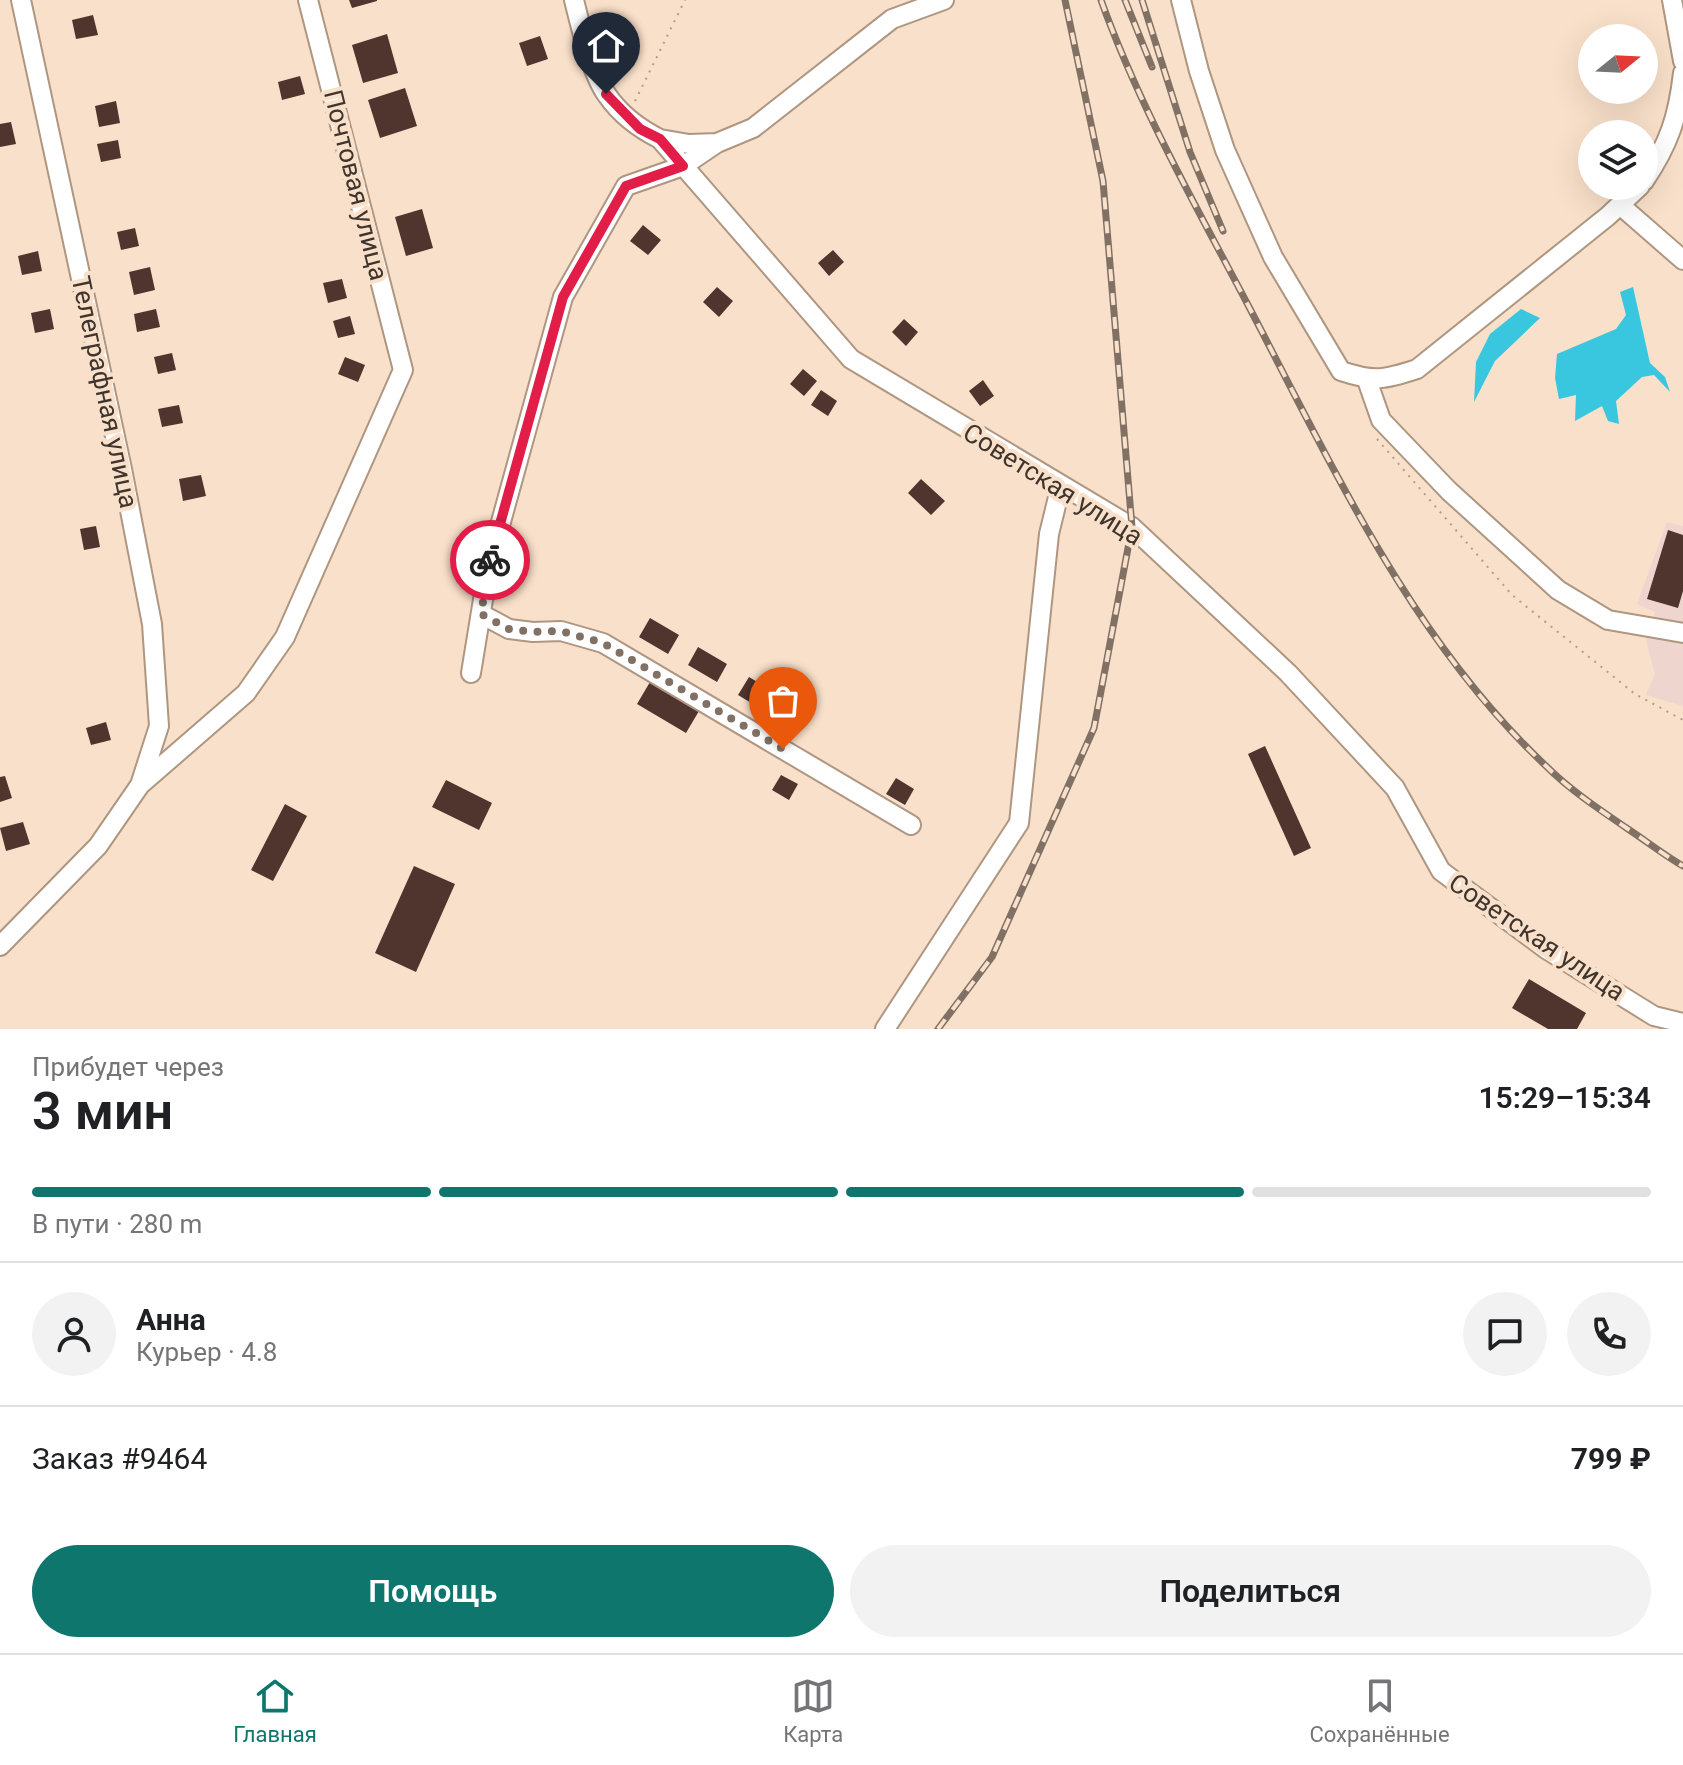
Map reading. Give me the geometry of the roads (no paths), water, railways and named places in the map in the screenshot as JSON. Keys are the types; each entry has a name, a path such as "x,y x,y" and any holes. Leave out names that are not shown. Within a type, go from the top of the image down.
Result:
{"street":[{"name":"Телеграфная улица","path":"21,0 122,469 152,624 159,726 140,785"},
{"name":"Почтовая улица","path":"140,785 246,693 285,637 403,370 308,0"},
{"name":"Советская улица","path":"574,0 606,94 640,129 660,139 851,359 1132,527 1288,673 1395,788 1441,871 1546,949 1654,1016 1683,1023"},
{"path":"471,673 488,569 563,297 626,186 683,166 717,143 753,128 892,19 944,0"},
{"path":"1181,0 1199,71 1225,150 1273,257 1341,371 1367,380 1392,377 1417,369 1625,200"},
{"path":"1672,0 1683,61"},
{"path":"1658,161 1678,111 1683,73"},
{"path":"660,139 689,144 717,143"},
{"path":"1620,205 1683,260"},
{"path":"1367,380 1381,420 1449,491 1558,590 1608,620 1683,633"},
{"path":"885,1029 1019,823 1049,534 1061,485"},
{"path":"481,614 509,629 561,631 603,643 911,825"},
{"path":"0,946 98,846 140,785"}],"water":[{"path":"1633,287 1650,363 1665,377 1670,392 1654,375 1642,377 1616,401 1619,424 1608,421 1602,406 1575,421 1576,395 1559,399 1555,378 1557,354 1616,329 1626,315 1620,292"},
{"path":"1521,309 1540,318 1495,361 1474,402 1476,362 1490,334"}],"railway":[{"path":"938,1029 992,957 1094,728 1132,527 1103,181 1065,0"},
{"path":"1101,0 1150,117 1189,193 1344,489 1415,607 1454,663 1498,716 1546,766 1586,799 1683,866"},
{"path":"1125,0 1152,67"},
{"path":"1142,0 1190,152 1223,231"}]}
